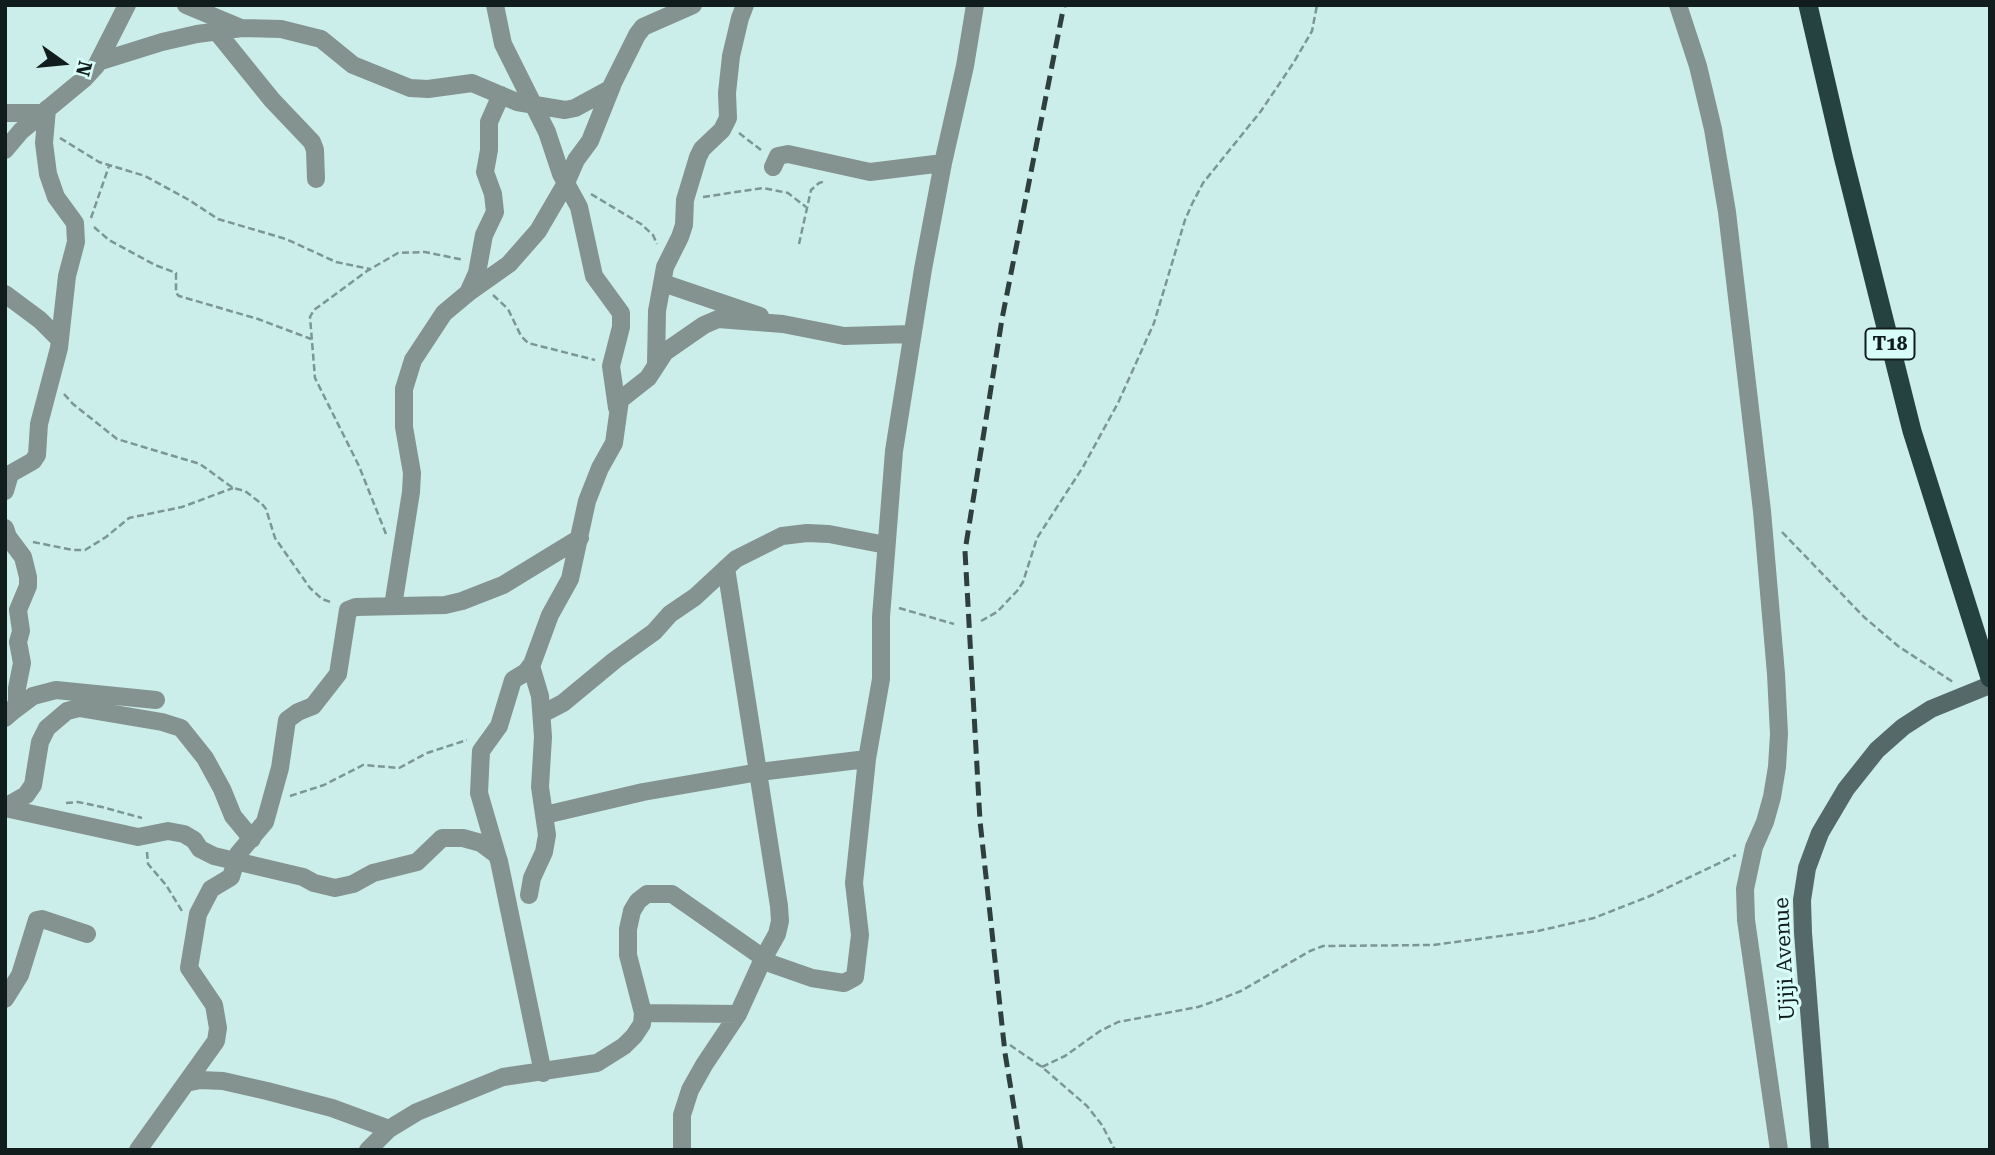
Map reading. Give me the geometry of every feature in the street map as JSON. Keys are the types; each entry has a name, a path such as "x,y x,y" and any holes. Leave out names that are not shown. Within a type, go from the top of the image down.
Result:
{"highway":[{"name":"T18","path":"1808,5 1912,431 1990,678"}],"main road":[{"name":"Ujiji Avenue","path":"1820,1150 1803,933 1802,900 1807,868 1820,833 1846,789 1877,750 1903,727 1931,709 1990,685"}],"street":[{"path":"5,150 20,131 45,117 85,78 98,62 127,5"},
{"path":"186,5 242,28"},
{"path":"495,5 503,44 547,132 566,182 579,207 594,276 621,313 621,327 611,360 617,408 614,443 587,500 570,579 550,615 531,666 513,680 499,726 481,754 479,793 497,855 543,1073"},
{"path":"393,606 412,472 404,427 405,379 413,360 444,313 509,264 538,231 576,160 590,141 613,84 639,31 693,5"},
{"path":"656,364 657,311 664,275 684,225 685,200 698,156 722,130 728,118 727,93 731,55 745,5"},
{"path":"368,1150 389,1129 417,1112 503,1077 597,1063 624,1046 642,1024 643,1013 628,955 628,929 632,911 638,901 647,894 672,894 763,959 812,978 844,983 855,977 860,935 854,883 867,759 881,678 886,545 894,452 911,334 975,5"},
{"path":"1678,5 1698,66 1713,129 1727,212 1762,511 1779,734 1772,797 1754,847 1745,889 1746,920 1779,1150"},
{"path":"98,62 162,42 217,32 242,28 281,29 321,39 353,65 410,88 428,89 469,83 517,102 565,110 606,93 613,84"},
{"path":"217,32 272,100 312,142 315,150 316,179"},
{"path":"473,290 484,235 495,212 493,194 485,172 489,150 489,122 500,95"},
{"path":"5,113 45,117"},
{"path":"5,491 10,474 36,459 39,424 60,340 67,276 77,233 75,223 56,197 48,174 45,160 45,117"},
{"path":"773,167 778,156 788,154 870,172 943,163"},
{"path":"664,275 783,324"},
{"path":"5,294 40,320 60,340"},
{"path":"617,408 620,400 648,378 665,352 674,344 718,319 783,324 844,336 911,334"},
{"path":"6,533 23,556 28,577 28,586 18,610 21,631 18,642 22,663 9,715"},
{"path":"541,714 563,703 654,632 670,614 695,597 746,553 790,533 829,534 886,545"},
{"path":"138,1150 216,1041 218,1028 214,1005 189,968 198,914 210,891 231,877 238,854 265,822 280,768 287,720 313,706 338,674 346,614 349,609 445,604 484,593 503,585 580,538"},
{"path":"682,1150 682,1115 690,1090 738,1014 777,934 780,921 726,568"},
{"path":"529,895 532,878 547,841 540,787 543,737 539,688 531,666"},
{"path":"9,715 33,696 56,690 156,700"},
{"path":"5,807 26,795 33,785 40,742 47,728 67,711 79,708 162,722 184,730 205,758 233,816 251,839"},
{"path":"545,815 643,792 759,772 867,759"},
{"path":"5,807 138,838 167,831 184,834 194,840 203,851 335,888 353,884 373,873 417,862 443,838 474,840 497,855"},
{"path":"5,999 20,975 37,920 42,919 87,934"},
{"path":"643,1013 738,1014"},
{"path":"186,1083 223,1081 332,1108 389,1129"}],"path":[{"path":"981,621 997,612 1023,582 1037,538 1083,467 1118,403 1154,323 1192,204 1203,183 1261,111 1294,62 1312,31 1317,5"},
{"path":"45,117 109,166 145,176 218,219 286,239 336,262 372,269"},
{"path":"109,166 92,216 96,231 155,265 174,271 177,274 176,293 179,296 258,319 311,339"},
{"path":"799,244 806,206 814,186 827,181"},
{"path":"566,182 609,204 650,230 664,275"},
{"path":"685,200 763,188 788,193 806,206"},
{"path":"402,549 386,535 359,466 318,385 309,322 311,313 398,253 411,251 480,262"},
{"path":"473,290 494,295 508,309 521,336 528,343 591,358 604,365 612,377"},
{"path":"54,364 65,395 113,436 200,464 233,488 244,491 266,509 275,538 310,588 322,598 349,609"},
{"path":"6,533 82,551 106,537 129,518 183,507 233,488"},
{"path":"1762,511 1864,617 1898,646 1970,693"},
{"path":"883,602 954,624"},
{"path":"270,805 293,794 324,785 363,765 399,768 428,753 472,738"},
{"path":"148,835 148,864 166,885 194,928"},
{"path":"1042,1067 1065,1056 1100,1031 1118,1022 1198,1007 1218,1000 1241,991 1323,946 1433,945 1549,929 1594,918 1650,896 1754,847"},
{"path":"1010,1045 1042,1067 1087,1106 1102,1125 1115,1150"}],"railway":[{"path":"1021,1150 1005,1053 980,821 965,551 1002,319 1064,5"}]}
